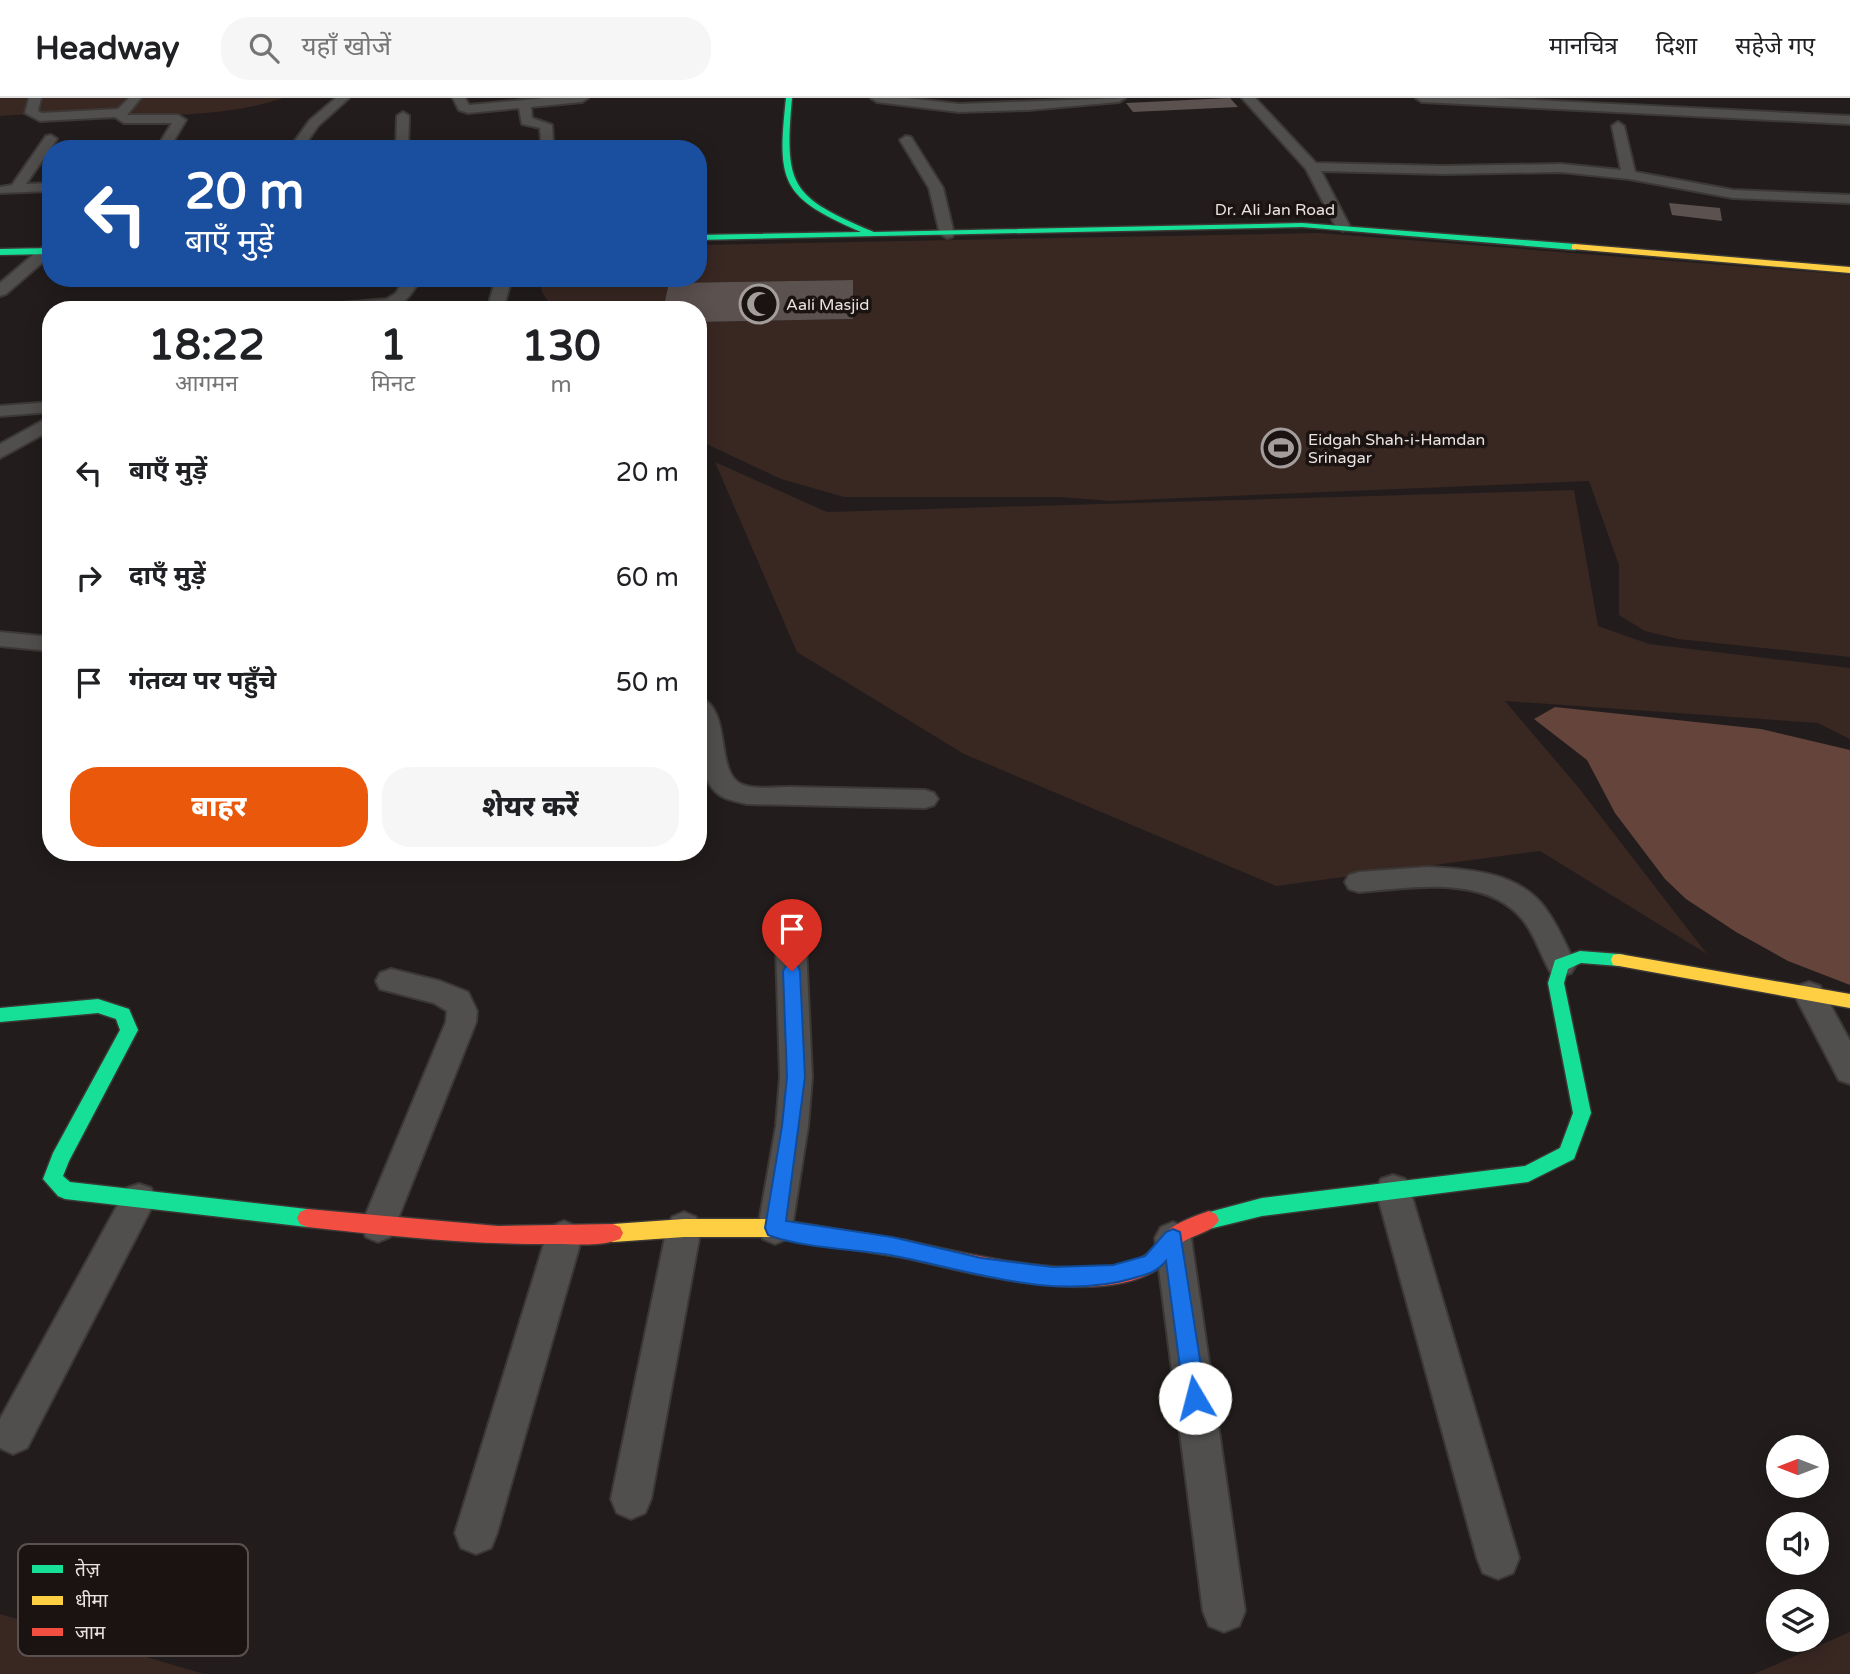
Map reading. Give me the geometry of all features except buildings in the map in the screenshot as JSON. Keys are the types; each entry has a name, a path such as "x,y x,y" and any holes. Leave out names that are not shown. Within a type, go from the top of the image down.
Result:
{"main road":[{"path":"770,164 773,98"},
{"path":"789,98 786,164 788,176 798,190"},
{"path":"776,184 798,190 857,228 875,235"},
{"name":"Dr. Ali Jan Road","path":"707,234 875,235 1184,218 1341,223 1850,261"},
{"name":"Dr. Ali Jan Road","path":"1341,223 1850,270"},
{"name":"Dr. Ali Jan Road","path":"707,234 857,228 945,230"},
{"path":"0,243 42,247"},
{"path":"0,251 42,248"},
{"path":"0,1015 98,1006 123,1014 129,1030 117,1060 60,1155 53,1179 65,1190 378,1226 486,1234 564,1237 684,1228 775,1228 892,1246 981,1267 1053,1276 1113,1274 1151,1263 1173,1238 1213,1218 1249,1209 1528,1174 1567,1153 1581,1113 1556,983 1561,965 1580,957 1605,957 1850,1001"}],"street":[{"path":"34,98 31,113 40,117 122,113"},
{"path":"135,98 120,116 124,119 178,118 180,120 168,140"},
{"path":"302,140 314,123 343,98"},
{"path":"459,98 463,107 468,109 582,98"},
{"path":"877,98 926,106 1119,98"},
{"path":"1248,98 1312,167 1341,223"},
{"path":"1422,98 1850,120"},
{"path":"525,103 526,121 546,125 547,140"},
{"path":"402,140 403,116"},
{"path":"1618,126 1629,175"},
{"path":"906,140 933,181 945,230"},
{"path":"16,189 42,152"},
{"path":"1312,167 1431,170 1561,168 1629,175 1707,191 1850,199"},
{"path":"0,190 42,188"},
{"path":"0,291 42,254"},
{"path":"396,301 407,287"},
{"path":"0,411 42,408"},
{"path":"0,452 42,427"},
{"path":"0,639 42,643"},
{"path":"707,726 719,779 730,790 747,795 925,799"},
{"path":"1359,883 1421,877 1495,886 1519,898 1534,913 1561,965"},
{"path":"775,1228 792,1126 796,1077 791,947"},
{"path":"378,1226 461,1022 463,1011 457,1000 391,981"},
{"path":"1809,994 1850,1071"},
{"path":"1393,1191 1498,1558"},
{"path":"13,1434 139,1199"},
{"path":"631,1499 684,1228"},
{"path":"476,1533 564,1237"},
{"path":"1173,1238 1224,1611"}],"shaded area":[{"path":"0,98 283,98 249,107 179,115 0,116"},
{"name":"Eidgah Shah-i-Hamdan Srinagar","path":"1319,233 1850,275 1850,657 1678,639 1645,631 1619,615 1619,565 1589,481 1110,501 1061,497 844,497 781,479 707,444 707,322 853,319 853,280 707,282 707,245"},
{"name":"Eidgah Shah-i-Hamdan Srinagar","path":"542,287 669,287 665,301 548,301 541,290"},
{"path":"715,462 827,512 1574,490 1598,626 1649,644 1850,668 1850,739 1818,723 1505,701 1578,787 1707,954 1540,851 1276,886 964,754 797,652"},
{"path":"1555,707 1761,729 1850,750 1850,985 1788,961 1736,932 1686,899 1665,879 1615,813 1587,760 1534,719"},
{"path":"0,1614 18,1619 18,1656 143,1656 204,1674 0,1674"},
{"path":"1850,1632 1850,1674 1754,1674 1804,1652 1829,1652 1829,1641"}],"traffic: fast":[{"path":"789,98 784,156 794,185 802,195 825,212 875,235"},
{"path":"707,238 1302,225 1575,247"},
{"path":"0,252 42,251"},
{"path":"1209,1220 1262,1207 1528,1174 1567,1153 1582,1113 1556,983 1561,965 1580,957 1619,960"},
{"path":"0,1015 98,1006 123,1014 129,1030 60,1159 53,1179 65,1190 307,1218"}],"traffic: slow":[{"path":"1575,247 1850,270"},
{"path":"1619,960 1850,1001"},
{"path":"613,1233 684,1228 775,1228 905,1249"}],"traffic: jam":[{"path":"307,1218 498,1235 613,1233"},
{"path":"905,1249 1028,1273 1093,1276 1123,1273 1149,1264 1175,1237 1209,1220"}],"place":[{"name":"Aali Masjid","path":"759,304"},
{"name":"Eidgah Shah-i-Hamdan Srinagar","path":"1281,448"}],"route":[{"path":"792,971 796,1077 792,1126 775,1228 892,1246 981,1267 1053,1276 1113,1274 1151,1263 1173,1238 1195,1398"}]}
